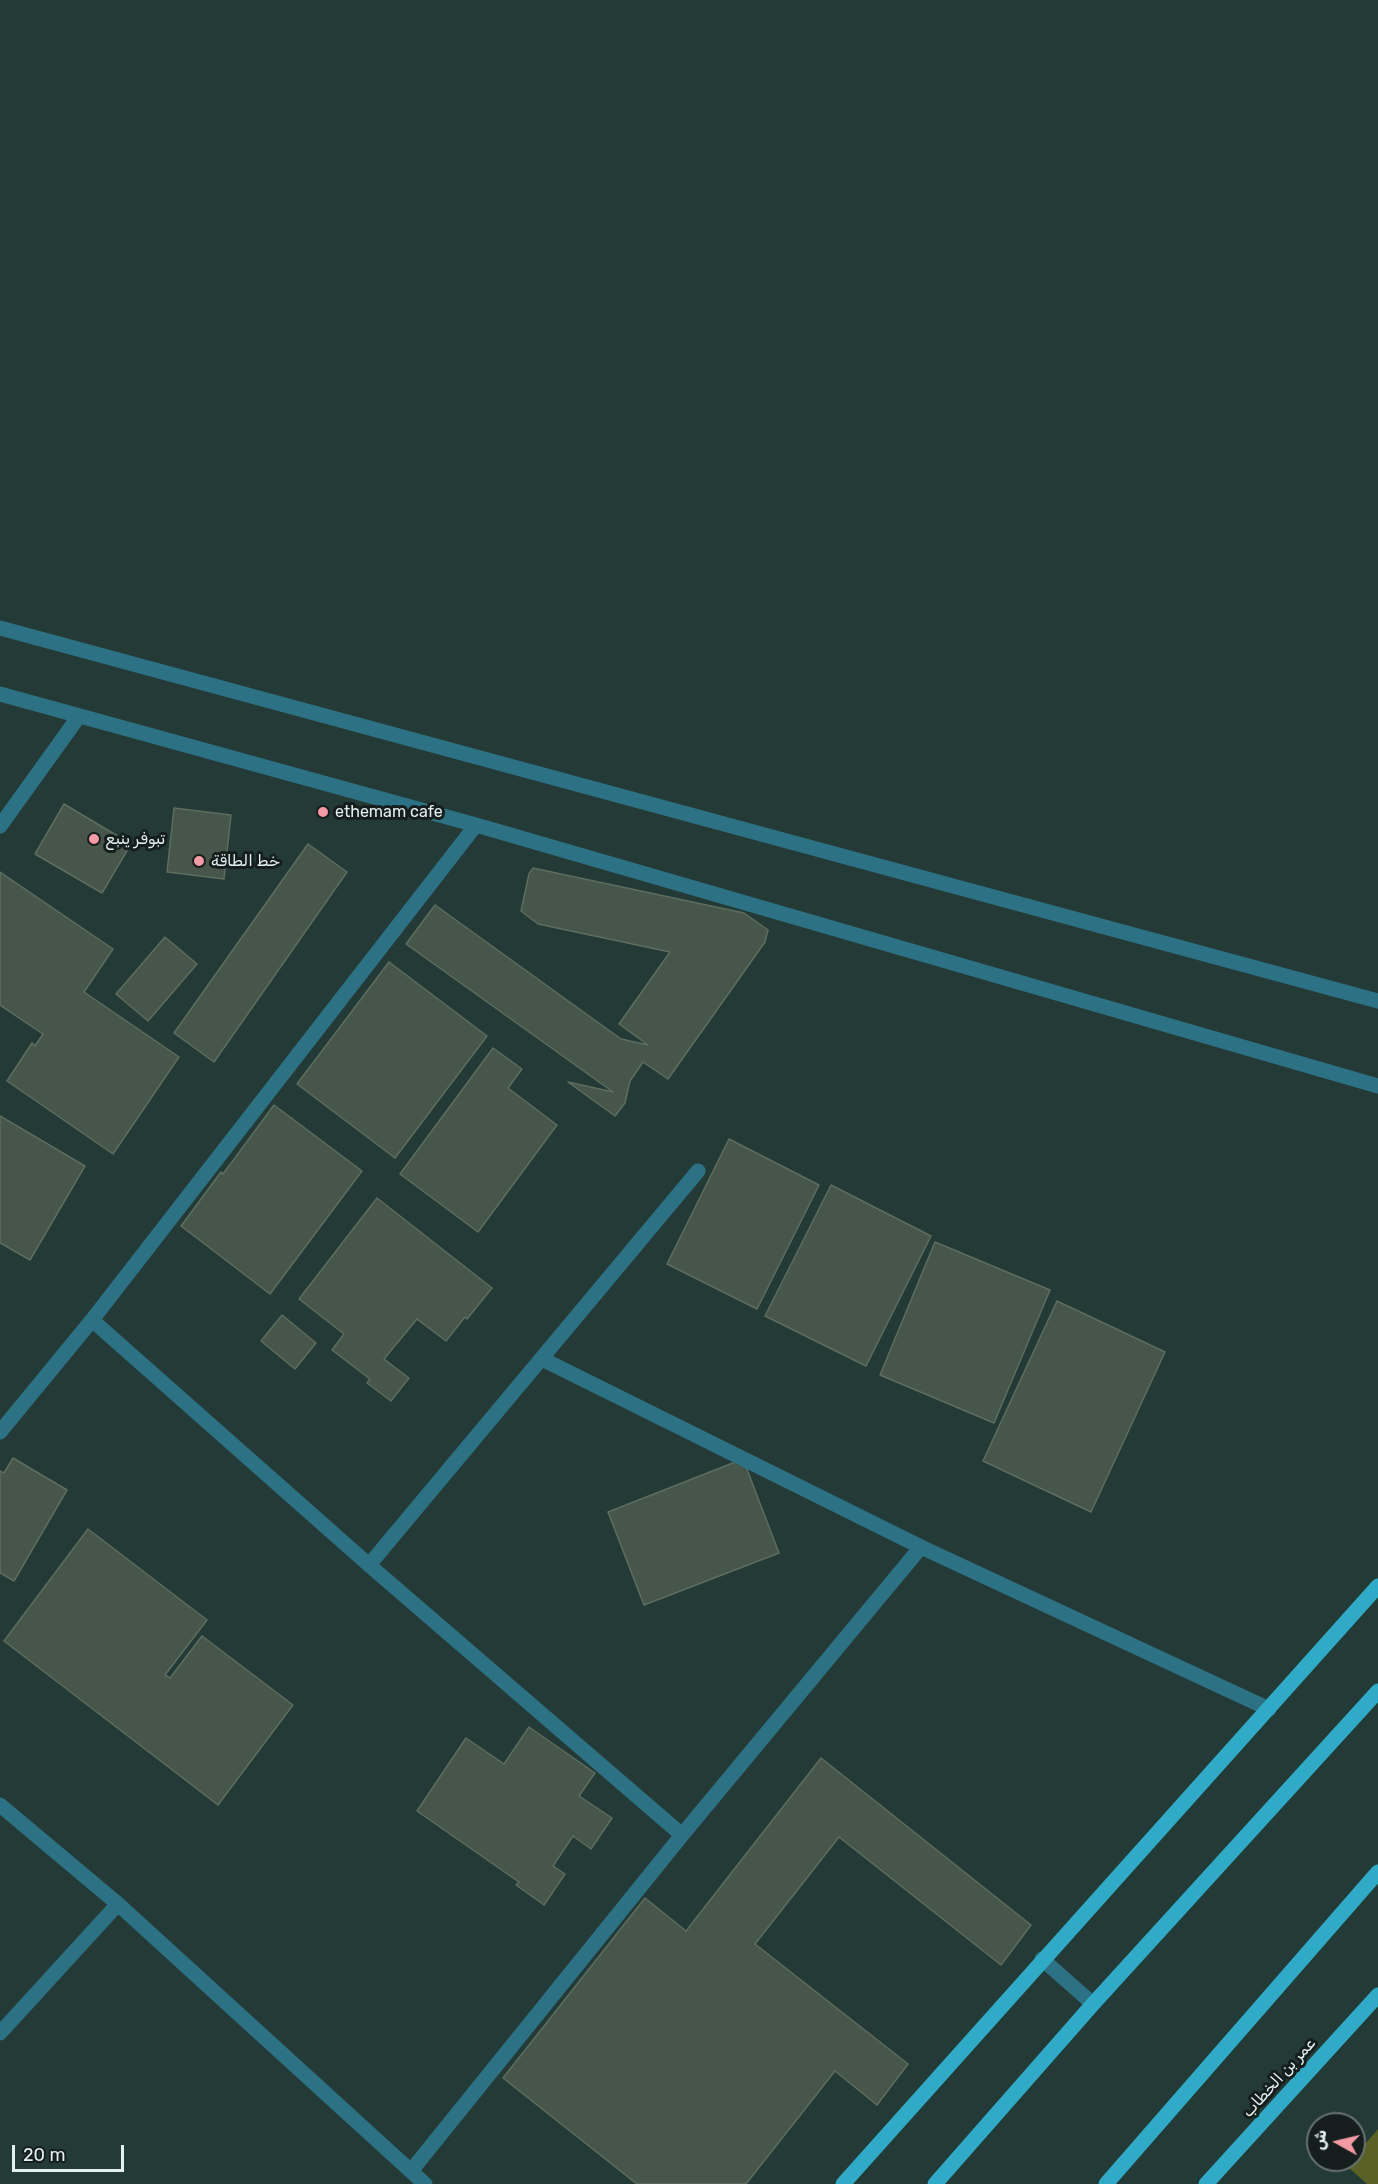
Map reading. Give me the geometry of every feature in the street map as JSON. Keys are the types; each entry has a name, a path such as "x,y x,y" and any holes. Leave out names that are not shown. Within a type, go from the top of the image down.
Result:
{"main road":[{"path":"843,2184 1378,1586"},
{"path":"935,2184 1093,2004 1378,1691"},
{"path":"1106,2184 1378,1872"},
{"name":"عمر بن الخطاب","path":"1206,2184 1378,1995"}],"street":[{"path":"0,628 1378,1001"},
{"path":"0,694 476,825 1378,1086"},
{"path":"0,826 79,716"},
{"path":"0,1432 92,1320 476,825"},
{"path":"369,1565 698,1171"},
{"path":"92,1320 369,1565 682,1835"},
{"path":"542,1359 921,1547 1269,1709"},
{"path":"411,2171 682,1835 921,1547"},
{"path":"0,1805 118,1904 425,2184"},
{"path":"0,2033 118,1904"},
{"path":"1042,1959 1093,2004"}],"green space":[{"path":"1378,2129 1378,2184 1367,2184 1354,2172 1366,2172 1366,2143"}],"building":[{"path":"64,804 131,844 102,893 35,854"},
{"path":"174,808 231,815 224,879 167,872"},
{"path":"308,844 347,872 214,1062 174,1033"},
{"path":"533,868 744,913 768,930 765,942 668,1079 643,1062 630,1081 625,1103 615,1116 568,1082 613,1092 406,944 435,905 621,1039 648,1045 619,1024 670,952 538,924 521,911 529,874"},
{"path":"0,872 113,949 84,992 179,1057 113,1154 7,1081 32,1043 35,1046 43,1034 0,1005"},
{"path":"165,937 197,964 148,1021 116,994"},
{"path":"389,962 487,1036 395,1158 297,1084"},
{"path":"493,1048 522,1069 508,1088 557,1125 478,1232 400,1174"},
{"path":"274,1105 362,1171 270,1294 181,1226"},
{"path":"0,1116 85,1166 30,1260 0,1243"},
{"path":"729,1139 819,1185 757,1309 667,1264"},
{"path":"831,1185 931,1236 866,1366 765,1316"},
{"path":"377,1198 492,1288 446,1341 417,1319 384,1359 409,1378 391,1401 367,1383 370,1379 332,1350 344,1334 299,1299"},
{"path":"935,1242 1050,1290 994,1423 880,1375"},
{"path":"1057,1301 1165,1352 1091,1512 983,1461"},
{"path":"282,1315 316,1343 295,1369 261,1341"},
{"path":"13,1458 67,1490 14,1581 0,1573 0,1471 4,1473"},
{"path":"743,1459 779,1553 644,1605 608,1512"},
{"path":"88,1529 207,1620 165,1675 170,1678 202,1636 293,1705 218,1805 4,1641"},
{"path":"529,1727 595,1773 579,1796 612,1818 591,1849 573,1836 553,1866 565,1874 544,1905 516,1885 519,1882 417,1811 466,1738 504,1764"},
{"path":"821,1758 1031,1925 1001,1965 839,1837 755,1944 908,2064 877,2105 835,2071 746,2184 637,2184 503,2078 645,1898 686,1931"}],"place":[{"name":"ethemam cafe","path":"323,812"},
{"name":"تبوفر ينبع","path":"94,839"},
{"name":"خط الطاقة","path":"199,861"}]}
